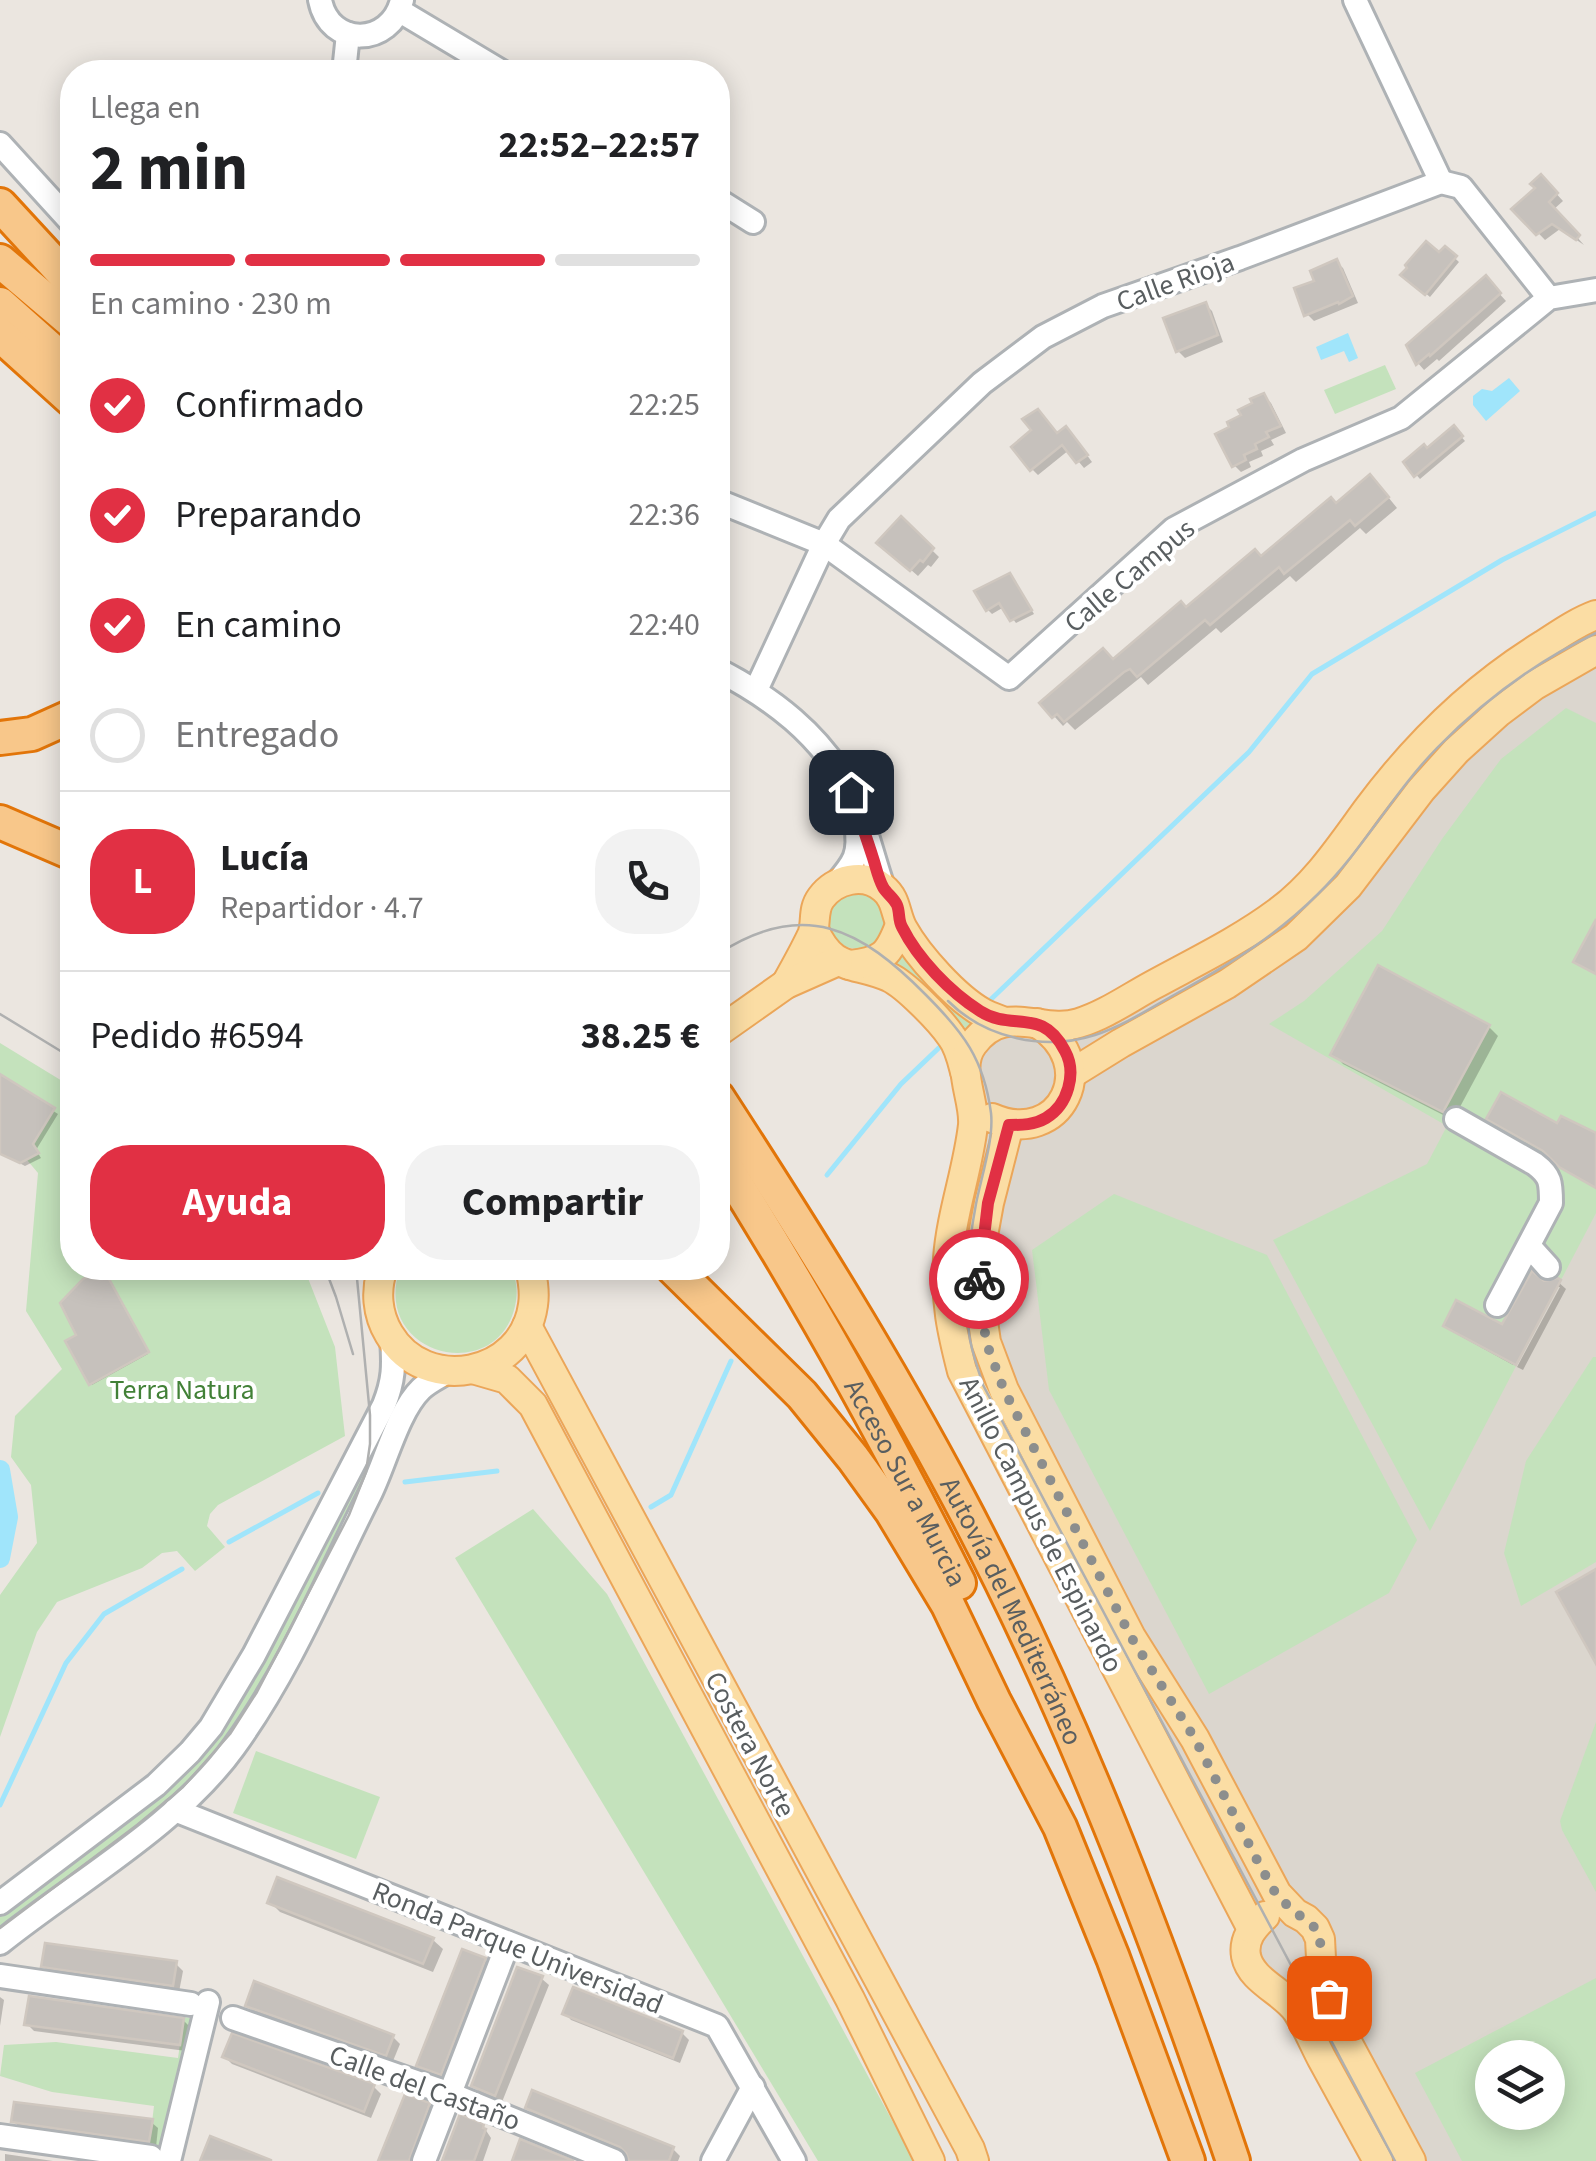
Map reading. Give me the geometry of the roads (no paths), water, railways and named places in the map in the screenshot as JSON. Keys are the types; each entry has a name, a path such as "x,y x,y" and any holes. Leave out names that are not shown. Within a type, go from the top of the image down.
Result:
{"highway":[{"path":"0,206 60,270"},
{"path":"0,261 60,312"},
{"path":"0,304 60,357"},
{"path":"0,336 60,389"},
{"path":"0,738 32,734 60,721"},
{"path":"0,822 60,848"},
{"name":"Autovía del Mediterráneo","path":"730,1117 866,1336 960,1502 1005,1591 1128,1872 1233,2161"},
{"name":"Acceso Sur a Murcia","path":"730,1174 789,1268 926,1517 972,1610 1060,1827"},
{"name":"Autovía del Mediterráneo","path":"686,1280 778,1368 853,1458 892,1512 948,1605 1060,1827 1188,2161"}],"main road":[{"path":"1037,1023 1053,1033 1068,1056 1071,1074 1067,1092 1058,1108 1045,1119 1009,1125 978,1108 953,1038 924,1006 892,978 844,963 824,950 814,930 814,912 820,898 836,884 857,879 883,887 896,904 900,925 920,955 948,985 982,1012 1005,1022 1076,1024 1228,945 1278,912 1325,868 1417,749 1464,702 1510,666 1582,620 1596,616"},
{"path":"1071,1074 1227,984 1296,937 1348,886 1421,790 1467,740 1535,685 1596,650"},
{"path":"730,1024 786,984 844,963 870,963 891,948 900,925"},
{"path":"786,984 814,930"},
{"name":"Anillo Campus de Espinardo","path":"1005,1022 988,1029 971,1046 967,1084 974,1119 948,1258 948,1318 962,1372 1252,1929 1246,1945 1246,1958 1252,1970 1296,2010 1378,2161"},
{"name":"Anillo Campus de Espinardo","path":"1009,1125 988,1203 978,1287 986,1342 1004,1390 1131,1637 1195,1739 1276,1894 1315,1928 1320,1939 1322,1977 1339,2027 1412,2161"},
{"path":"381,1280 379,1310 392,1340 407,1356 426,1367 447,1372 476,1370 497,1361 515,1346 534,1307 533,1280"},
{"name":"Costera Norte","path":"528,1326 974,2161"},
{"name":"Costera Norte","path":"476,1370 507,1379 533,1405 850,1999 930,2161"},
{"path":"1252,1929 1274,1912 1295,1913"},
{"path":"1272,1986 1300,1984 1312,1974 1320,1959"}],"street":[{"path":"320,0 327,20 348,34 364,36 378,32 391,24 401,6 484,60"},
{"path":"1355,0 1441,182 1461,187 1549,298 1596,290"},
{"path":"345,60 348,34"},
{"path":"0,144 60,210"},
{"name":"Calle Rioja","path":"756,690 839,518 982,383 1044,337 1102,306 1441,182"},
{"path":"730,207 754,222"},
{"name":"Calle Campus","path":"824,544 1009,678 1174,529 1303,460 1401,418 1549,298"},
{"path":"730,506 824,544"},
{"path":"730,676 781,709 820,746 851,792 883,887"},
{"path":"836,884 851,867 859,844 851,792"},
{"path":"1456,1119 1546,1172 1551,1186 1551,1203 1497,1305"},
{"path":"1528,1246 1548,1266"},
{"path":"0,1904 156,1785 190,1752 224,1708 384,1405 394,1368 392,1340"},
{"path":"0,1942 175,1810 217,1768 255,1716 280,1672 375,1485 409,1406 422,1388 447,1372"},
{"name":"Ronda Parque Universidad","path":"175,1810 717,2026 794,2161"},
{"path":"424,2161 508,1943"},
{"path":"0,1976 200,2003 160,2159 0,2136"},
{"name":"Calle del Castaño","path":"233,2018 450,2094 614,2161"},
{"path":"713,2161 753,2087"}],"water":[{"path":"1348,333 1358,358 1349,362 1344,351 1321,360 1316,347"},
{"path":"1509,378 1520,391 1486,421 1473,405 1473,396 1482,389 1492,391"}],"waterway":[{"path":"985,1005 1249,752 1312,674 1502,560 1596,513"},
{"path":"827,1175 901,1084 944,1043"},
{"path":"651,1507 671,1495 731,1361"},
{"path":"0,1470 8,1517 0,1558"},
{"path":"405,1482 497,1471"},
{"path":"229,1542 318,1493"},
{"path":"0,1805 66,1663 104,1614 182,1569"}],"tram line":[{"path":"948,1001 998,1033 1056,1042 1107,1031 1201,980 1271,935 1303,909 1349,859 1421,765 1473,714 1532,669 1596,633"},
{"path":"730,947 778,928 804,925 854,938 902,972 951,1021 970,1048 983,1077 991,1113 966,1284 970,1340 983,1385 1395,2161"},
{"path":"0,1014 60,1051"},
{"path":"330,1280 353,1354"},
{"path":"0,1928 183,1787 230,1734 257,1692 349,1515 366,1472 370,1415 357,1280"}],"park label":[{"name":"Terra Natura","path":"182,1389"}]}
